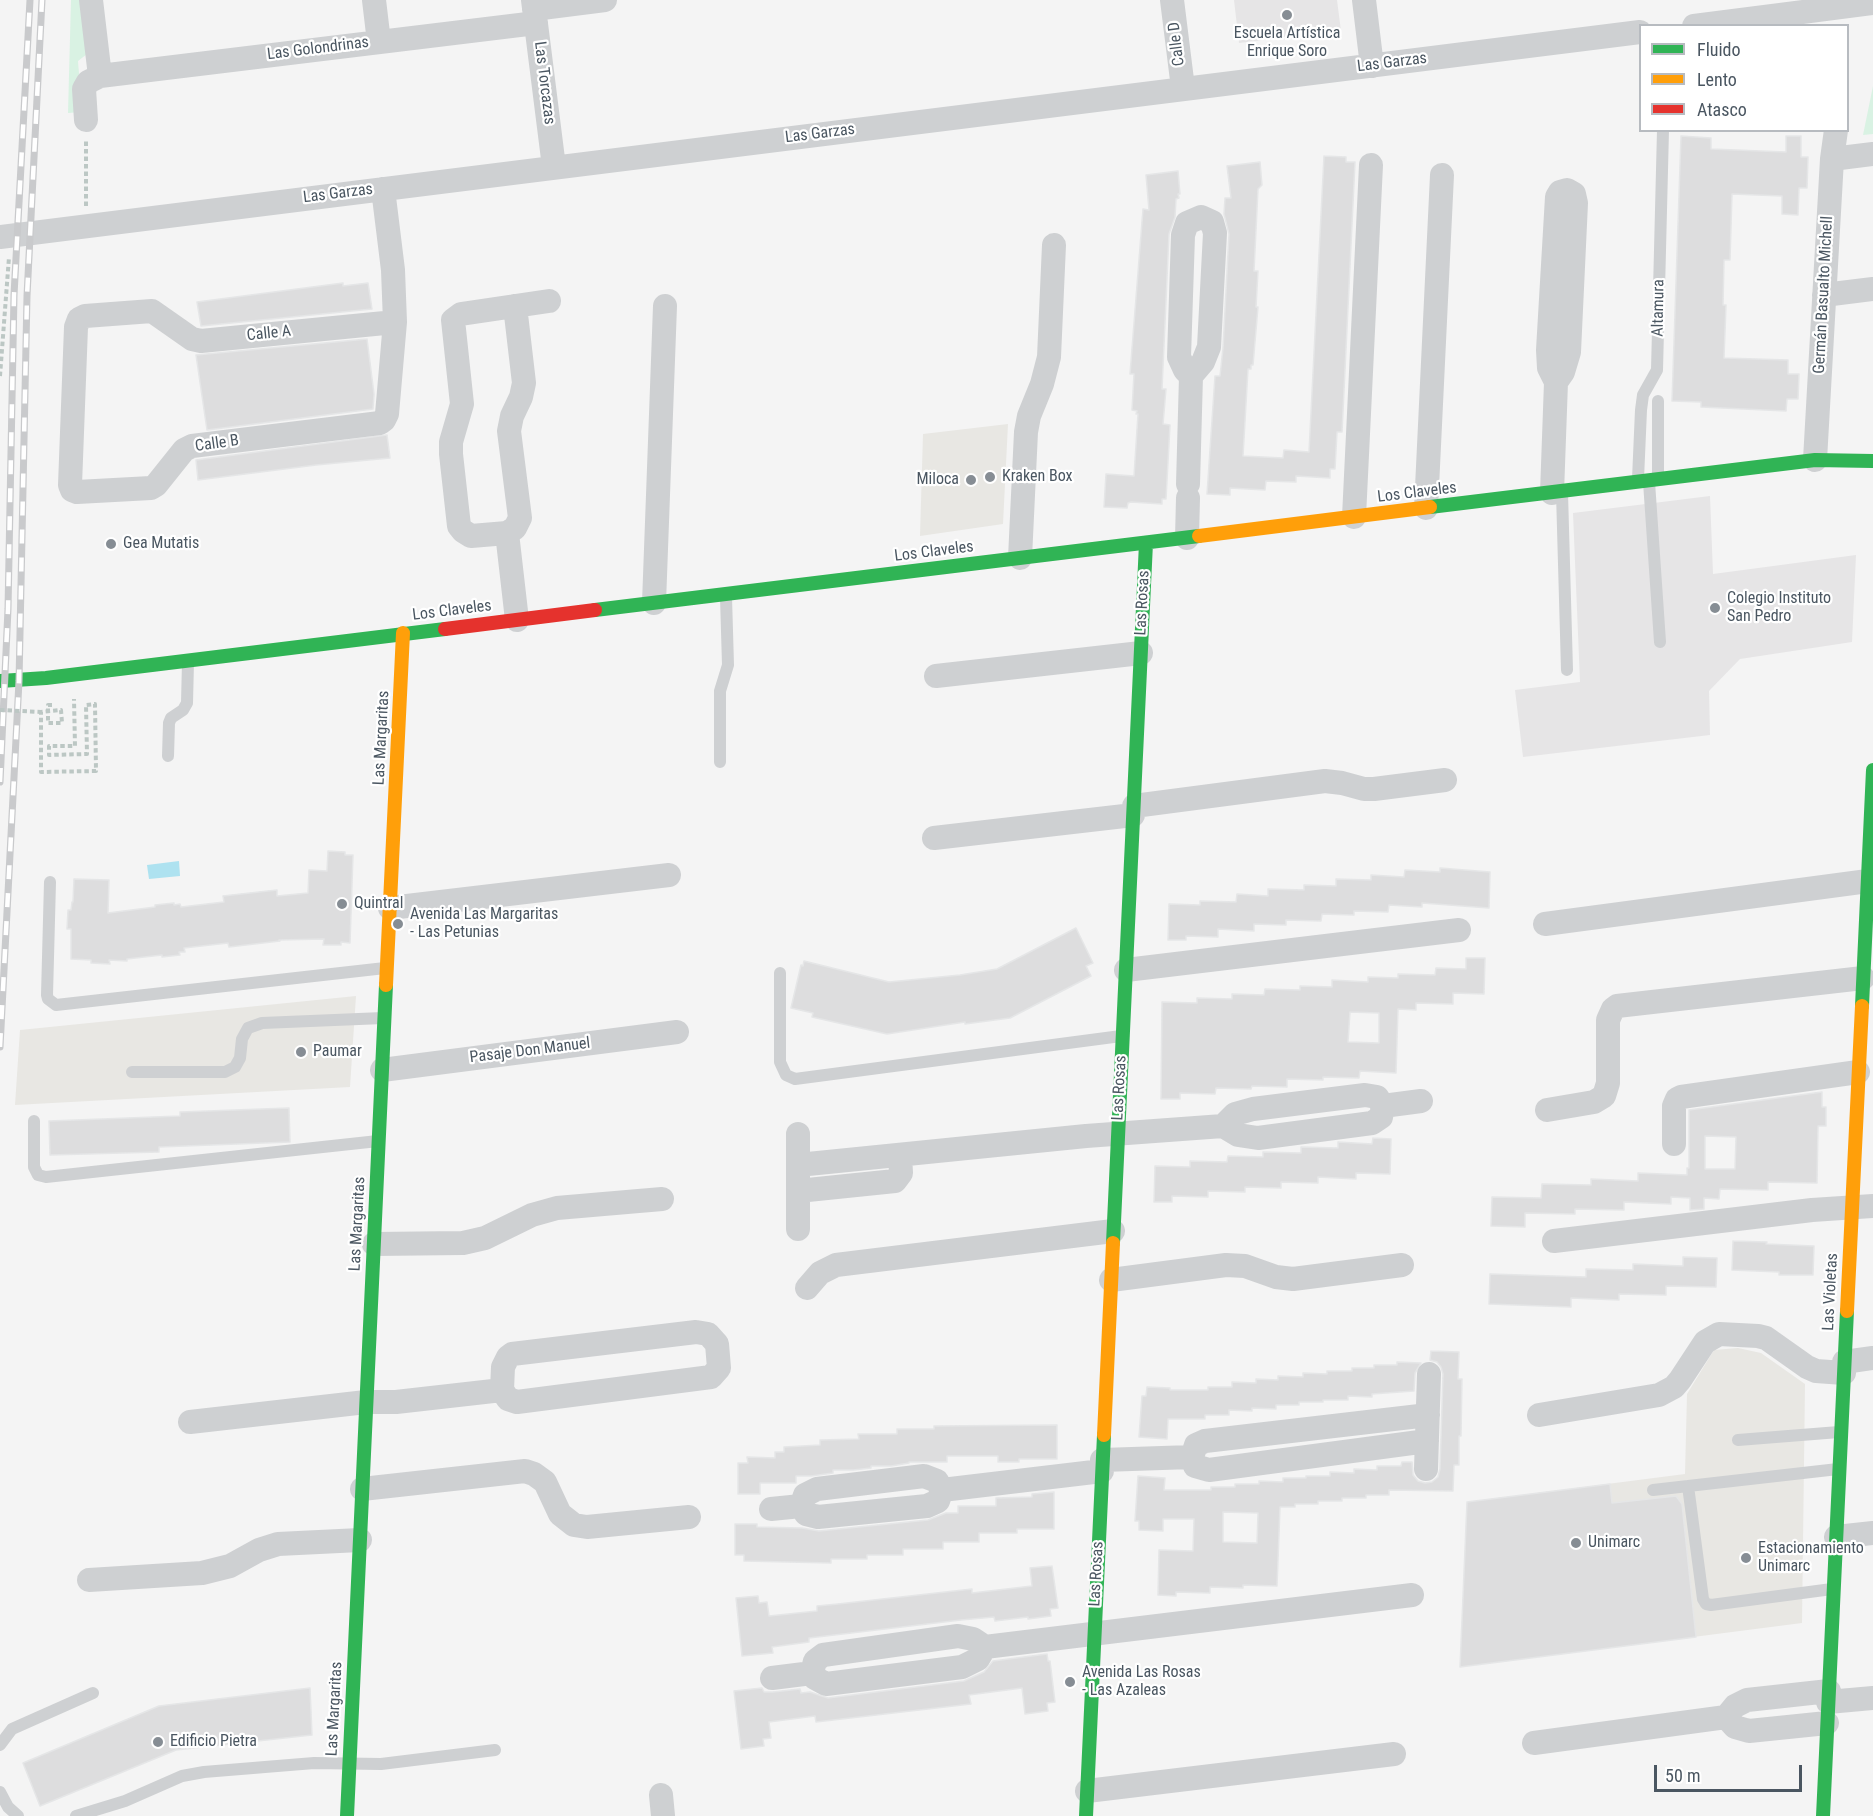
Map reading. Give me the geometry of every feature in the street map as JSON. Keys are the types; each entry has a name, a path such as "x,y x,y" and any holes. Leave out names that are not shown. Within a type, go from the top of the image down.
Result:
{"street":[{"path":"86,120 84,89 88,82 100,76 91,0"},
{"path":"374,0 380,42"},
{"name":"Las Golondrinas","path":"100,76 380,42 534,10 605,0"},
{"name":"Calle D","path":"1172,0 1183,88"},
{"path":"1364,0 1372,66"},
{"path":"1723,24 1841,16 1873,3"},
{"name":"Las Torcazas","path":"534,10 554,167"},
{"name":"Las Garzas","path":"0,237 1639,32"},
{"name":"Germán Basualto Michell","path":"1815,460 1832,159 1836,132"},
{"path":"1832,159 1873,154"},
{"path":"1354,517 1371,165"},
{"path":"1426,508 1442,174"},
{"path":"383,189 393,270 394,322"},
{"path":"1556,382 1563,372 1569,352 1576,198 1571,191 1567,190 1560,192 1557,197 1548,362 1556,382 1557,492"},
{"path":"1188,538 1191,376 1203,362 1209,347 1215,232 1212,222 1201,217 1187,223 1183,235 1179,357 1185,370 1191,376"},
{"path":"1020,558 1026,432 1029,416 1042,384 1049,357 1054,245"},
{"path":"1824,295 1873,289"},
{"path":"514,306 524,383 509,431 520,518 515,528 507,532 471,536 459,526 451,453 451,442 462,404 453,320 461,314 514,306 549,301"},
{"path":"654,603 665,306"},
{"name":"Calle A","path":"70,485 76,327 79,319 85,316 152,311 192,339 201,341 394,322"},
{"name":"Calle B","path":"70,485 72,490 77,492 143,490 156,485 184,450 192,446 380,423 387,414 394,322"},
{"name":"Los Claveles","path":"0,681 37,679 1815,460 1873,461"},
{"path":"507,532 517,620"},
{"name":"Las Rosas","path":"1086,1816 1146,543"},
{"name":"Las Margaritas","path":"347,1816 403,633"},
{"path":"936,676 1141,652"},
{"name":"Las Violetas","path":"1823,1816 1844,1368 1862,1207 1858,1071 1867,1032 1863,978 1873,770"},
{"path":"934,838 1133,811 1325,781 1374,789 1445,780"},
{"path":"390,908 669,875"},
{"path":"1545,924 1868,881"},
{"path":"1126,970 1459,930"},
{"path":"1547,1110 1594,1102 1604,1096 1608,1083 1608,1020 1612,1009 1617,1006 1863,978"},
{"name":"Pasaje Don Manuel","path":"382,1070 677,1032"},
{"path":"1674,1144 1674,1106 1677,1099 1681,1097 1858,1071"},
{"path":"798,1165 1223,1126 1238,1135 1258,1138 1355,1126 1377,1121 1382,1117 1383,1106 1421,1101"},
{"path":"798,1134 798,1229"},
{"path":"798,1191 895,1180 901,1173 900,1155"},
{"path":"374,1244 463,1243 485,1238 532,1215 550,1209 662,1199"},
{"path":"1554,1240 1812,1209 1862,1207"},
{"path":"807,1288 820,1273 836,1265 1113,1231"},
{"path":"1111,1280 1226,1265 1245,1266 1276,1277 1293,1279 1402,1265"},
{"path":"696,1332 708,1334 717,1344 719,1368 711,1377 517,1402 508,1399 502,1390 504,1362 512,1354 696,1332"},
{"path":"1539,1415 1659,1395 1674,1387 1705,1342 1719,1334 1766,1338 1816,1371 1844,1368 1873,1358"},
{"path":"1425,1469 1429,1374"},
{"path":"190,1422 366,1402 396,1402 502,1390"},
{"path":"1427,1441 1209,1470 1196,1466 1192,1457 1196,1445 1205,1441 1428,1415"},
{"path":"771,1509 801,1506 807,1514 818,1517 927,1506 938,1500 942,1490 1102,1466 1192,1457"},
{"path":"362,1489 525,1472 534,1474 545,1482 560,1514 574,1525 587,1527 688,1517"},
{"path":"1836,1537 1873,1533"},
{"path":"89,1580 202,1573 230,1566 278,1544 360,1540"},
{"path":"772,1678 812,1673 812,1666 819,1658 958,1636 973,1639 986,1647 1412,1595"},
{"path":"1726,1717 1735,1727 1749,1731 1828,1705 1873,1698"},
{"path":"1534,1743 1726,1717 1736,1706 1747,1700 1828,1705"},
{"path":"1087,1791 1394,1754"}],"lane":[{"name":"Altamura","path":"1648,481 1641,410 1643,395 1657,370 1663,132"},
{"path":"1658,401 1658,446 1648,481 1660,642"},
{"path":"1557,492 1567,669"},
{"path":"720,762 720,686 728,665 726,594"},
{"path":"168,756 169,723 171,718 183,710 187,703 188,660"},
{"path":"50,882 47,995 48,999 56,1005 387,968"},
{"path":"780,973 780,1062 786,1075 795,1079 1123,1036"},
{"path":"132,1072 225,1072 235,1067 240,1058 242,1039 248,1028 262,1023 385,1018"},
{"path":"34,1121 34,1167 38,1174 46,1177 379,1140"},
{"path":"1738,1440 1841,1431"},
{"path":"1653,1490 1839,1469"},
{"path":"1688,1486 1703,1599 1706,1604 1834,1589"},
{"path":"0,1745 12,1729 93,1693"},
{"path":"76,1816 105,1808 171,1780 192,1774 314,1763 381,1764 495,1750"},
{"path":"0,1792 8,1806 18,1816"}],"path":[{"path":"58,230 58,219 86,206 86,120"},
{"path":"0,376 8,257 15,256"},
{"path":"41,712 41,772 96,771 95,704 86,705 87,754 49,755 49,746 75,746 74,690"},
{"path":"0,710 41,712 51,711 61,710 62,723 48,723 48,714 48,705"}],"shaded area":[{"name":"Escuela Artística Enrique Soro","path":"1234,0 1337,0 1341,31 1239,43"},
{"path":"1008,424 1003,524 920,536 923,434"},
{"name":"Colegio Instituto San Pedro","path":"1710,496 1713,574 1856,555 1852,642 1740,659 1709,691 1710,735 1523,757 1515,690 1580,682 1573,513"},
{"path":"356,996 350,1087 15,1105 20,1030"},
{"path":"1738,1348 1761,1353 1805,1384 1802,1623 1460,1667 1467,1502 1685,1474 1687,1394 1714,1350"}],"green space":[{"path":"71,0 95,0 100,44 78,61 82,112 68,113"},
{"path":"1873,86 1873,134 1863,135"}],"water":[{"path":"179,861 180,876 149,879 147,865"}],"building":[{"path":"1681,136 1711,138 1711,149 1786,152 1786,136 1801,136 1801,157 1808,157 1807,188 1799,188 1798,215 1782,214 1782,196 1732,194 1730,260 1724,260 1723,305 1726,305 1724,358 1788,360 1788,374 1799,374 1798,399 1787,399 1786,411 1701,407 1701,402 1672,401"},
{"path":"1324,156 1346,157 1346,162 1355,162 1342,432 1337,432 1335,469 1330,469 1330,478 1296,476 1296,482 1266,481 1265,490 1230,488 1230,495 1207,494 1215,376 1220,376 1223,348 1229,234 1224,214 1225,198 1231,198 1227,166 1260,162 1262,185 1258,189 1254,271 1258,271 1256,307 1258,307 1253,365 1251,369 1248,369 1243,456 1283,458 1284,450 1309,452"},
{"path":"1178,171 1180,194 1176,199 1175,217 1169,234 1162,389 1166,389 1163,424 1170,425 1166,499 1162,499 1162,504 1131,502 1128,503 1127,508 1104,507 1106,474 1134,476 1138,414 1136,414 1137,411 1132,410 1134,374 1130,374 1143,209 1149,210 1146,175"},
{"path":"343,283 343,286 368,283 372,309 201,326 197,302"},
{"path":"367,339 374,394 373,409 207,430 196,355"},
{"path":"387,435 390,458 198,480 196,460"},
{"path":"328,851 353,855 350,943 323,945 324,939 279,940 229,947 228,943 184,948 185,952 179,952 180,955 162,957 162,955 127,959 127,961 109,960 110,964 71,959 71,929 67,929 68,910 71,910 73,902 74,879 109,880 108,913 174,903 174,905 180,904 181,907 224,902 223,896 277,890 277,896 308,893 309,870 327,871"},
{"path":"1440,868 1490,872 1489,908 1422,903 1422,907 1389,905 1388,912 1354,911 1354,915 1322,914 1321,921 1286,920 1286,925 1254,924 1254,931 1218,929 1218,937 1186,936 1186,940 1168,940 1169,904 1200,905 1200,901 1236,902 1237,894 1268,896 1268,889 1304,890 1304,885 1336,886 1336,879 1371,880 1371,875 1404,877 1405,870 1440,872"},
{"path":"1076,928 1093,963 1086,966 1091,976 1010,1018 965,1024 965,1022 887,1034 812,1017 813,1013 791,1008 801,965 803,966 804,961 889,982 960,975 997,969"},
{"path":"1466,958 1485,958 1484,994 1453,993 1453,1004 1416,1003 1416,1010 1398,1009 1396,1073 1360,1071 1359,1078 1287,1079 1287,1087 1216,1088 1215,1094 1180,1093 1180,1099 1161,1099 1162,1002 1197,1003 1197,998 1232,999 1232,994 1264,995 1265,989 1300,990 1300,986 1332,987 1332,980 1368,982 1368,977 1398,978 1398,974 1435,975 1436,968 1466,969","holes":["1350,1012 1379,1013 1379,1043 1348,1042"]},
{"path":"1822,1092 1822,1107 1826,1107 1826,1126 1818,1126 1817,1183 1768,1182 1768,1190 1720,1189 1719,1199 1704,1198 1704,1209 1690,1210 1690,1198 1671,1197 1671,1204 1624,1202 1624,1210 1575,1209 1575,1214 1525,1213 1525,1227 1491,1226 1492,1197 1541,1198 1542,1184 1591,1185 1591,1179 1638,1181 1638,1173 1687,1175 1689,1110","holes":["1705,1136 1736,1137 1735,1169 1705,1169"]},
{"path":"289,1108 290,1142 159,1147 159,1152 50,1155 49,1121 180,1116 180,1112"},
{"path":"1373,1138 1391,1139 1390,1174 1356,1173 1356,1179 1318,1177 1318,1183 1281,1182 1281,1188 1245,1187 1245,1192 1208,1191 1208,1197 1172,1196 1172,1202 1154,1202 1155,1166 1190,1167 1190,1161 1227,1162 1228,1156 1263,1157 1263,1152 1301,1153 1301,1147 1338,1148 1338,1142 1372,1144"},
{"path":"1733,1241 1814,1246 1813,1275 1779,1275 1779,1272 1732,1270"},
{"path":"1683,1257 1717,1258 1716,1287 1666,1286 1666,1295 1619,1294 1619,1300 1571,1298 1571,1307 1489,1304 1490,1274 1586,1277 1586,1269 1633,1270 1633,1264 1683,1266"},
{"path":"1431,1351 1459,1352 1458,1379 1462,1379 1461,1436 1459,1436 1459,1465 1454,1465 1453,1491 1389,1490 1389,1495 1366,1495 1366,1498 1342,1498 1342,1501 1318,1501 1318,1504 1295,1504 1295,1507 1280,1507 1277,1586 1210,1587 1210,1593 1176,1592 1176,1596 1158,1595 1159,1550 1193,1551 1194,1519 1163,1519 1163,1531 1139,1530 1139,1521 1135,1521 1138,1476 1165,1478 1164,1490 1211,1490 1211,1487 1235,1487 1235,1484 1259,1484 1259,1481 1283,1482 1283,1478 1330,1476 1330,1472 1354,1473 1354,1469 1377,1470 1377,1466 1401,1466 1402,1462 1412,1462 1413,1475 1418,1481 1432,1482 1438,1477 1440,1469 1443,1374 1437,1362 1430,1360","holes":["1223,1512 1258,1513 1257,1543 1223,1542"]},
{"path":"1397,1362 1421,1363 1415,1373 1414,1391 1372,1394 1372,1397 1348,1396 1348,1400 1299,1402 1299,1405 1276,1405 1276,1409 1229,1410 1229,1415 1205,1415 1205,1419 1168,1419 1167,1439 1139,1437 1142,1396 1146,1396 1147,1387 1170,1388 1170,1390 1208,1390 1208,1387 1232,1387 1232,1382 1256,1383 1256,1379 1278,1380 1278,1376 1303,1377 1303,1373 1327,1374 1327,1371 1352,1371 1352,1368 1374,1368 1374,1365 1397,1365"},
{"path":"1057,1425 1057,1459 1019,1459 1019,1462 998,1462 998,1456 947,1456 947,1462 909,1462 853,1470 833,1470 833,1473 811,1476 796,1476 796,1483 760,1483 760,1494 738,1494 738,1463 748,1463 747,1457 775,1458 775,1452 784,1452 784,1447 820,1445 820,1440 859,1439 858,1434 897,1434 897,1429 934,1429 934,1426"},
{"name":"Unimarc","path":"1610,1484 1612,1503 1676,1496 1682,1504 1696,1637 1460,1667 1467,1502"},
{"path":"1054,1492 1054,1529 1017,1529 1017,1533 979,1533 979,1542 943,1542 943,1549 903,1549 903,1555 867,1555 867,1559 831,1559 831,1563 744,1561 744,1555 735,1555 735,1524 757,1524 757,1527 802,1528 819,1531 928,1520 946,1513 958,1513 958,1506 996,1506 996,1498 1032,1497 1032,1494"},
{"path":"1052,1566 1058,1608 1050,1609 1051,1616 995,1621 994,1617 961,1620 809,1638 809,1642 772,1647 773,1653 742,1656 736,1598 758,1596 759,1603 767,1602 769,1616 817,1611 817,1606 972,1589 972,1593 1032,1586 1030,1568"},
{"path":"1047,1654 1048,1661 1050,1661 1055,1702 1047,1703 1048,1711 1025,1714 1022,1688 969,1695 971,1704 816,1722 815,1716 769,1722 771,1738 763,1739 764,1746 741,1749 734,1691 762,1688 764,1692 773,1692 800,1689 801,1693 810,1692 828,1698 964,1681 984,1672 993,1661"},
{"name":"Edificio Pietra","path":"310,1688 312,1735 176,1750 40,1806 23,1763 159,1706"}],"railway":[{"path":"0,782 8,609 14,295 30,0"},
{"path":"0,1047 19,681 27,296 42,0"}],"traffic: fast":[{"path":"1430,507 1815,460 1873,461"},
{"path":"595,610 1199,536"},
{"path":"1113,1243 1146,543"},
{"path":"0,681 46,678 445,629"},
{"path":"1862,1006 1873,770"},
{"path":"347,1816 386,985"},
{"path":"1823,1816 1847,1311"},
{"path":"1086,1816 1104,1435"}],"traffic: slow":[{"path":"1199,536 1430,507"},
{"path":"386,985 403,633"},
{"path":"1847,1311 1862,1006"},
{"path":"1104,1435 1113,1243"}],"traffic: jam":[{"path":"445,629 595,610"}],"place":[{"name":"Escuela Artística Enrique Soro","path":"1287,15"},
{"name":"Kraken Box","path":"990,477"},
{"name":"Miloca","path":"971,480"},
{"name":"Gea Mutatis","path":"111,544"},
{"name":"Colegio Instituto San Pedro","path":"1715,608"},
{"name":"Quintral","path":"342,904"},
{"name":"Avenida Las Margaritas - Las Petunias","path":"398,924"},
{"name":"Paumar","path":"301,1052"},
{"name":"Unimarc","path":"1576,1543"},
{"name":"Estacionamiento Unimarc","path":"1746,1558"},
{"name":"Avenida Las Rosas - Las Azaleas","path":"1070,1682"},
{"name":"Edificio Pietra","path":"158,1742"}]}
